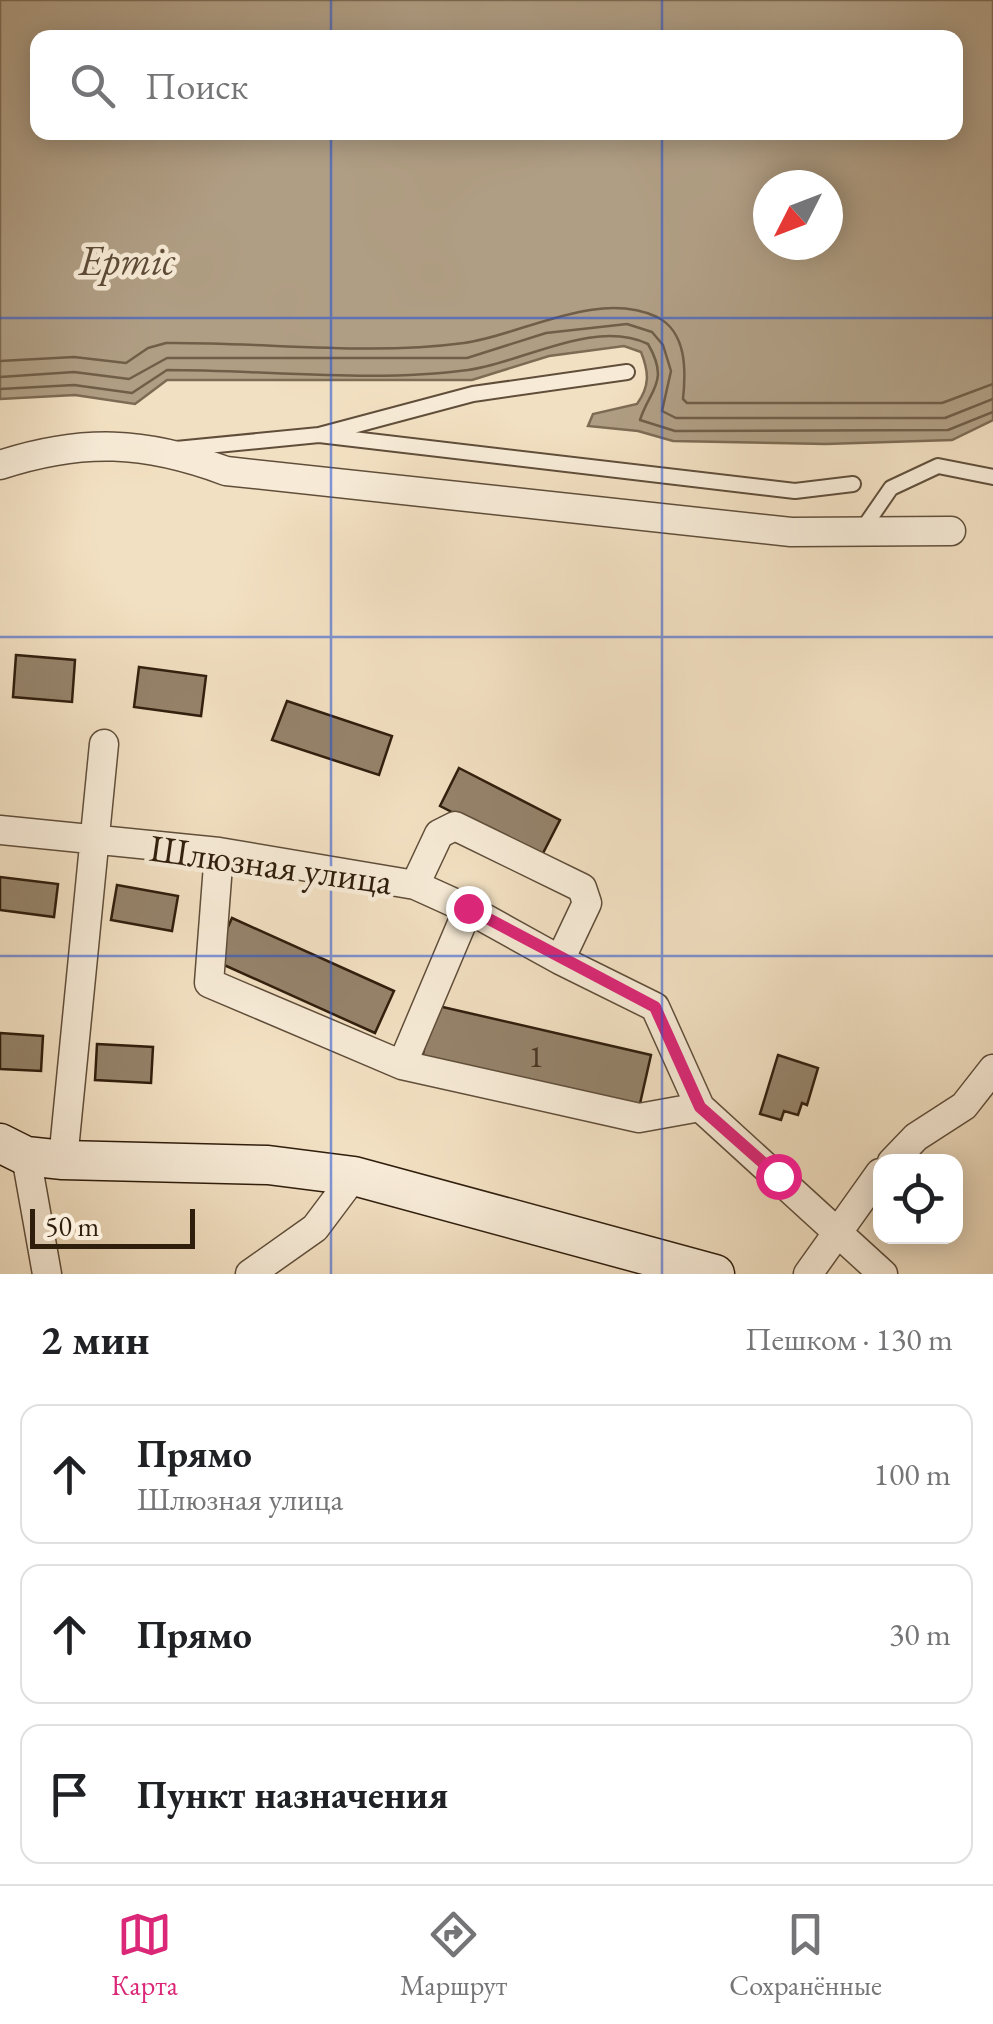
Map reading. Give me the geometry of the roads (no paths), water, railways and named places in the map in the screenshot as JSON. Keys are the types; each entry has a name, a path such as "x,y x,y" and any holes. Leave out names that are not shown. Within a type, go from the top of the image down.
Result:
{"street":[{"path":"0,464 74,445 170,450 226,472 791,532 952,531"},
{"path":"47,1274 30,1153 92,841 104,744"},
{"name":"Шлюзная улица","path":"0,830 219,852 415,885 439,834 455,826 582,888 587,903 560,960"},
{"path":"219,852 209,983 402,1065 639,1118 700,1107"},
{"path":"415,885 468,908 655,1007 700,1107 882,1274"},
{"path":"402,1065 468,908"},
{"path":"900,1154 916,1137 964,1106 993,1069"},
{"path":"30,1153 268,1165 354,1176 714,1274"},
{"path":"250,1274 315,1228 354,1176"},
{"path":"808,1274 873,1182"}],"lane":[{"path":"170,450 319,435 473,394 627,372"},
{"path":"319,435 795,491 853,484"},
{"path":"860,532 891,488 938,466 993,477"}],"water":[{"name":"Ертіс","path":"0,0 993,0 993,420 952,440 826,444 673,441 638,431 588,426 593,414 637,404 644,391 647,372 641,352 624,346 549,356 472,380 167,380 135,404 75,395 0,399"}]}
